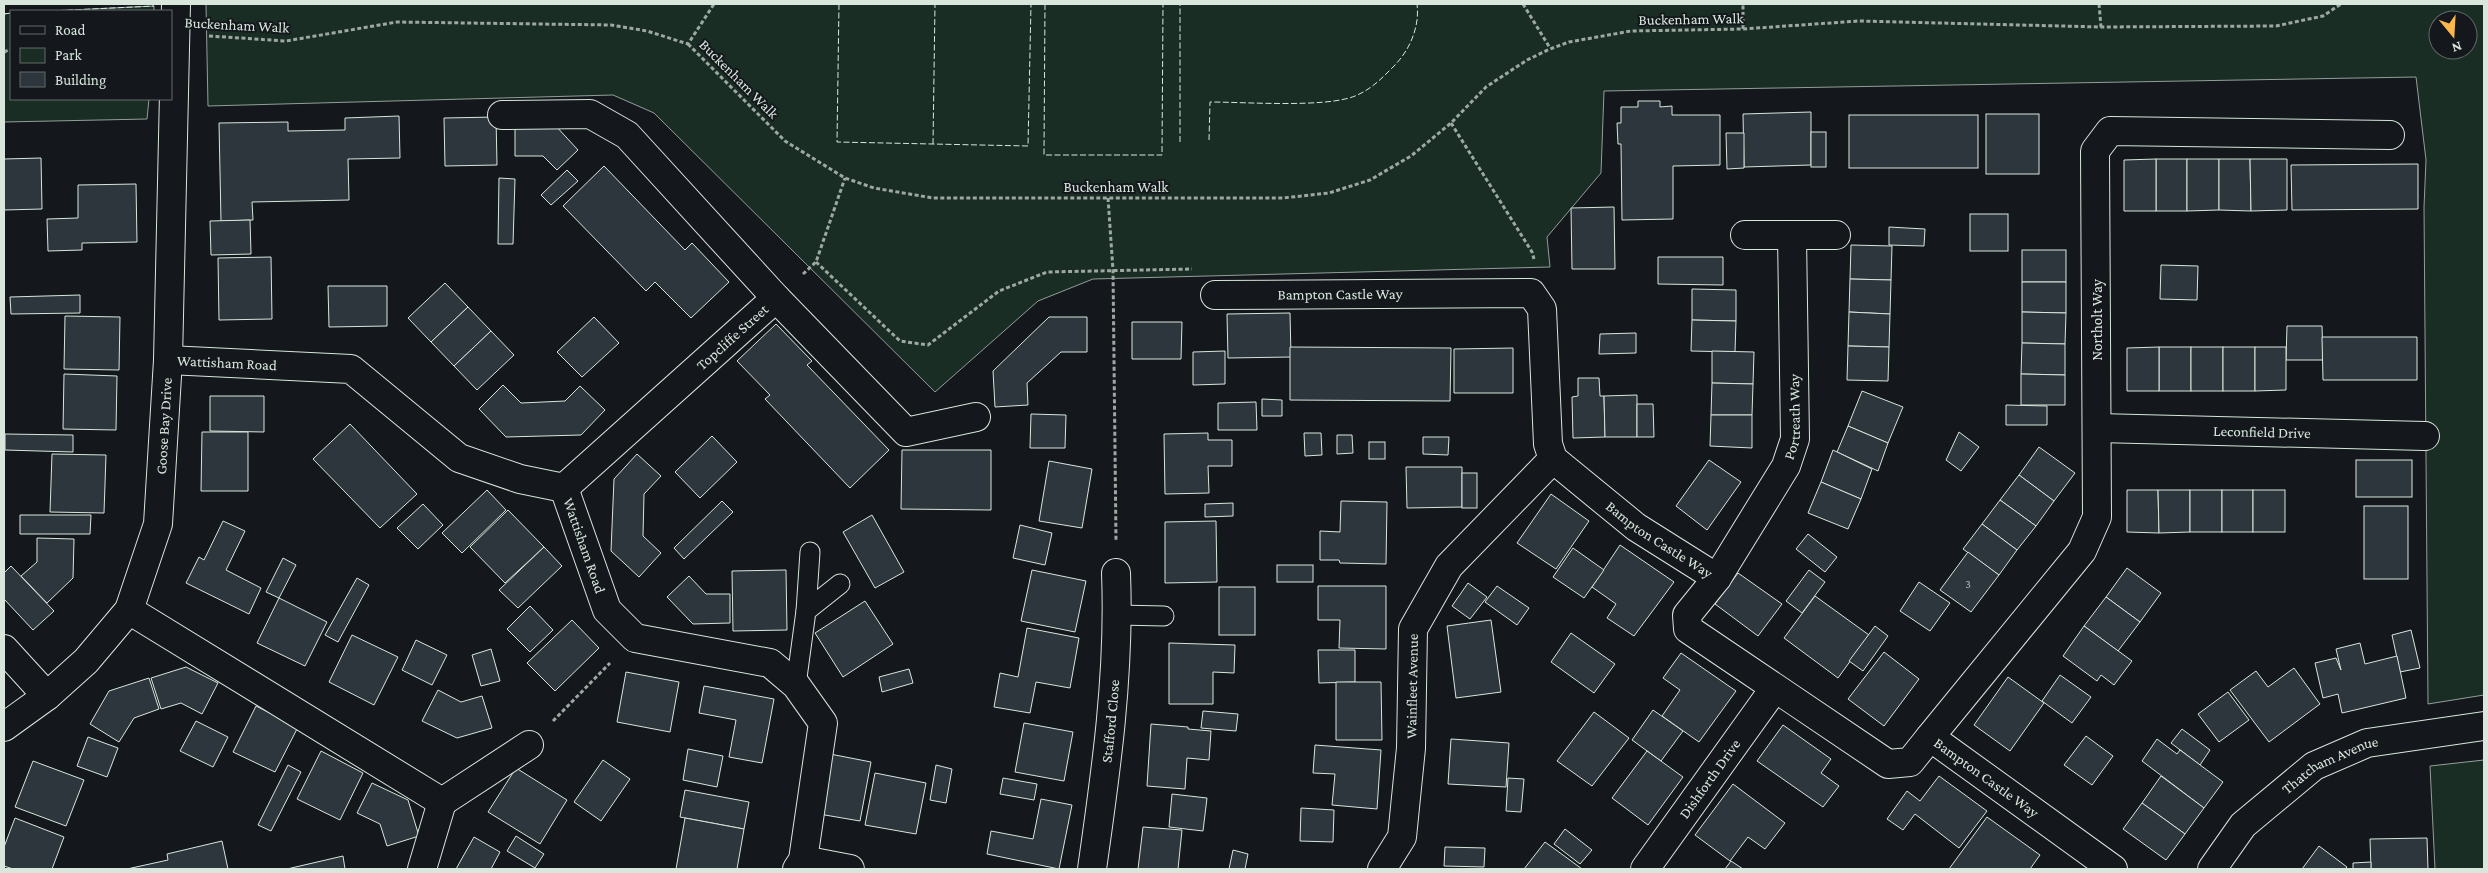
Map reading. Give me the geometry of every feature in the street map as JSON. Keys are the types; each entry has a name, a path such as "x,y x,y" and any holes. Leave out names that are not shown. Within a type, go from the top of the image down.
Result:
{"street":[{"name":"Goose Bay Drive","path":"4,728 47,696 86,661 129,610 158,524 168,360 176,4"},
{"path":"502,115 590,114 627,135 776,298"},
{"name":"Northolt Way","path":"1930,737 2082,550 2097,517 2095,150 2110,131 2390,135"},
{"path":"1745,235 1836,235"},
{"name":"Portreath Way","path":"1716,578 1786,466 1795,439 1792,235"},
{"name":"Bampton Castle Way","path":"1215,295 1531,293 1542,309 1548,444 1553,459 1636,527 1716,578 1687,615 1688,630 1888,764 1910,762 1930,737 2113,869"},
{"name":"Topcliffe Street","path":"564,488 776,298 906,432 976,417"},
{"name":"Wattisham Road","path":"168,360 351,368 460,458 520,479 564,488 607,610 635,638"},
{"name":"Leconfield Drive","path":"2098,428 2425,436"},
{"name":"Wainfleet Avenue","path":"1382,869 1402,837 1411,748 1413,629 1449,566 1553,459"},
{"name":"Stafford Close","path":"1092,869 1112,722 1118,614 1116,573"},
{"path":"129,610 442,802"},
{"path":"635,638 770,664 796,685 823,723 800,865 850,869"},
{"path":"4,649 47,696"},
{"name":"Dishforth Drive","path":"1645,869 1774,689"},
{"name":"Thatcham Avenue","path":"2212,869 2244,825 2314,766 2367,743 2484,726"},
{"path":"422,869 442,802 529,746"}],"lane":[{"path":"796,685 806,611 810,552"},
{"path":"806,611 840,584"},
{"path":"1118,614 1164,616"}],"path":[{"name":"Buckenham Walk","path":"688,44 714,4"},
{"path":"1523,4 1550,49"},
{"path":"1743,4 1743,29"},
{"path":"2099,4 2101,27"},
{"name":"Buckenham Walk","path":"176,34 286,41 397,22 611,25 648,31 688,44 785,141 845,178 874,188 933,198 1283,198 1330,193 1370,180 1410,156 1451,123 1486,87 1550,49 1569,42 1631,31 1743,29 1859,21 2101,27 2276,26 2323,16 2341,4"},
{"path":"1451,123 1532,252 1534,260"},
{"path":"776,298 816,262 845,178"},
{"path":"1108,198 1113,270 1116,573"},
{"path":"816,262 900,342 928,345 999,291 1047,272 1113,270"},
{"path":"529,746 635,638"}],"green space":[{"path":"206,4 2484,4 2484,695 2428,704 2424,207 2426,160 2416,77 1604,91 1601,173 1547,237 1550,267 1093,279 1038,301 935,392 654,113 613,95 208,106"},
{"path":"154,6 154,10 71,10"},
{"path":"10,13 10,100 149,100 147,119 4,122 4,14"},
{"path":"2484,760 2484,869 2435,869 2430,766"}],"building":[{"path":"1638,101 1660,101 1660,107 1672,106 1672,115 1720,115 1720,165 1673,166 1673,219 1622,220 1621,144 1618,144 1617,123 1621,123 1621,107 1638,107"},
{"path":"1811,112 1811,165 1744,167 1743,114"},
{"path":"1986,114 2039,114 2039,174 1986,174"},
{"path":"1849,115 1978,115 1978,168 1849,168"},
{"path":"399,116 400,158 348,159 349,200 252,202 253,220 221,221 219,123 288,122 288,131 345,130 345,118"},
{"path":"496,117 497,165 445,166 444,118"},
{"path":"515,124 554,124 578,150 557,170 543,156 515,156"},
{"path":"1811,132 1826,132 1826,167 1811,167"},
{"path":"1726,133 1744,133 1744,168 1727,169"},
{"path":"41,158 42,209 4,210 4,159"},
{"path":"2156,159 2187,159 2187,211 2156,211"},
{"path":"2156,159 2156,211 2124,211 2124,160"},
{"path":"2187,159 2219,159 2219,210 2187,211"},
{"path":"2219,159 2250,159 2251,211 2219,210"},
{"path":"2250,159 2287,159 2287,210 2251,211"},
{"path":"2418,164 2418,209 2292,210 2291,165"},
{"path":"604,166 685,250 692,243 729,282 691,318 655,282 646,291 563,206"},
{"path":"567,170 578,181 551,205 541,195"},
{"path":"499,178 515,179 513,244 498,244"},
{"path":"136,184 137,242 82,243 82,250 48,251 47,219 78,218 78,185"},
{"path":"1614,207 1615,269 1572,269 1571,208"},
{"path":"1970,214 2008,214 2008,251 1970,251"},
{"path":"250,220 251,254 211,255 210,221"},
{"path":"1889,227 1925,229 1924,246 1889,245"},
{"path":"1851,245 1892,246 1891,280 1850,279"},
{"path":"2022,250 2066,250 2066,282 2022,282"},
{"path":"271,257 272,319 219,320 218,258"},
{"path":"1658,257 1723,257 1723,285 1658,284"},
{"path":"2161,265 2198,266 2197,300 2160,299"},
{"path":"1850,279 1891,280 1890,314 1849,312"},
{"path":"2022,282 2066,282 2066,313 2022,312"},
{"path":"445,283 468,307 431,342 408,318"},
{"path":"328,286 387,286 387,326 329,327"},
{"path":"1692,289 1736,290 1736,321 1692,320"},
{"path":"80,295 80,313 11,314 10,297"},
{"path":"468,307 491,331 454,366 431,342"},
{"path":"1849,312 1890,314 1889,347 1848,346"},
{"path":"2022,312 2066,313 2065,344 2022,343"},
{"path":"1290,313 1291,357 1228,358 1227,314"},
{"path":"65,316 120,317 119,370 64,369"},
{"path":"594,317 619,343 582,377 557,352"},
{"path":"1049,317 1087,317 1087,352 1061,352 1027,383 1028,405 995,407 993,371"},
{"path":"1692,320 1736,321 1735,352 1691,351"},
{"path":"1132,322 1182,322 1181,359 1132,359"},
{"path":"776,324 812,361 807,365 889,450 850,488 765,399 770,395 737,361"},
{"path":"2287,326 2322,326 2323,360 2286,360"},
{"path":"491,331 514,355 477,390 454,366"},
{"path":"1636,333 1636,353 1599,354 1600,334"},
{"path":"2322,337 2417,337 2417,380 2323,380"},
{"path":"2022,343 2065,344 2065,375 2021,374"},
{"path":"1848,346 1889,347 1888,381 1847,380"},
{"path":"1290,347 1451,348 1450,401 1290,400"},
{"path":"2159,347 2191,347 2191,391 2159,391"},
{"path":"2159,347 2159,391 2127,391 2127,348"},
{"path":"2191,347 2223,347 2223,391 2191,391"},
{"path":"2223,347 2255,347 2255,391 2223,391"},
{"path":"2255,347 2286,347 2286,390 2255,391"},
{"path":"1513,348 1513,393 1454,393 1454,349"},
{"path":"1225,351 1225,384 1193,385 1193,352"},
{"path":"1712,351 1754,352 1753,384 1712,383"},
{"path":"64,374 117,376 116,430 63,429"},
{"path":"2021,374 2065,375 2065,405 2021,405"},
{"path":"1578,378 1599,378 1600,396 1604,396 1605,437 1573,438 1572,397 1578,396"},
{"path":"1712,383 1753,384 1752,415 1711,415"},
{"path":"503,385 521,403 565,401 580,386 605,410 581,435 506,437 479,409"},
{"path":"1862,391 1903,407 1888,443 1848,426"},
{"path":"1637,395 1637,437 1605,437 1604,396"},
{"path":"210,396 264,396 264,432 210,431"},
{"path":"1262,399 1282,400 1282,416 1262,416"},
{"path":"1256,402 1257,430 1218,430 1218,403"},
{"path":"1637,404 1653,404 1654,437 1637,437"},
{"path":"2006,405 2047,406 2047,425 2006,425"},
{"path":"1031,414 1066,415 1065,448 1030,448"},
{"path":"1711,415 1752,415 1752,448 1710,446"},
{"path":"350,424 417,494 380,528 313,459"},
{"path":"1848,426 1888,443 1878,471 1837,452"},
{"path":"202,432 248,432 248,491 201,491"},
{"path":"1959,432 1979,447 1961,471 1946,460"},
{"path":"1208,433 1208,440 1232,440 1232,466 1208,466 1209,493 1165,494 1164,434"},
{"path":"1304,433 1321,433 1322,455 1305,456"},
{"path":"5,434 73,435 73,452 5,450"},
{"path":"1337,435 1352,435 1353,453 1337,454"},
{"path":"712,436 737,462 700,498 675,472"},
{"path":"1423,437 1449,437 1448,455 1423,454"},
{"path":"1369,442 1385,442 1385,459 1369,459"},
{"path":"2039,447 2075,473 2054,501 2019,475"},
{"path":"902,450 991,450 991,510 901,509"},
{"path":"1833,450 1872,469 1861,499 1821,482"},
{"path":"52,454 106,455 104,513 50,512"},
{"path":"637,454 661,476 644,494 643,536 661,553 639,577 611,551 614,479"},
{"path":"1709,460 1741,482 1707,530 1676,506"},
{"path":"2356,460 2412,460 2412,497 2356,497"},
{"path":"1049,461 1092,469 1082,528 1039,521"},
{"path":"1406,467 1462,467 1462,507 1407,508"},
{"path":"1462,473 1477,473 1477,508 1462,508"},
{"path":"2019,475 2054,501 2036,526 2000,500"},
{"path":"1821,482 1861,499 1848,529 1808,513"},
{"path":"487,490 506,510 462,553 442,533"},
{"path":"2127,490 2158,490 2159,533 2127,532"},
{"path":"2158,490 2190,490 2190,532 2159,533"},
{"path":"2190,490 2222,490 2222,532 2190,532"},
{"path":"2222,490 2253,490 2253,532 2222,532"},
{"path":"2253,490 2285,490 2285,532 2253,532"},
{"path":"1551,494 1589,521 1556,569 1517,543"},
{"path":"2000,500 2036,526 2017,550 1982,524"},
{"path":"722,501 733,512 684,559 674,548"},
{"path":"1341,501 1387,502 1386,564 1340,563 1339,560 1320,560 1320,531 1340,532"},
{"path":"1233,503 1233,516 1205,517 1205,504"},
{"path":"423,504 443,525 418,549 397,528"},
{"path":"2364,506 2408,506 2408,579 2364,579"},
{"path":"508,510 544,547 505,583 470,547"},
{"path":"20,515 91,515 90,534 20,534"},
{"path":"872,515 904,572 875,588 843,532"},
{"path":"223,521 245,531 226,570 261,588 249,614 186,583 199,557 204,560"},
{"path":"1216,521 1217,582 1165,583 1165,522"},
{"path":"1982,524 2017,550 1999,575 1963,549"},
{"path":"1020,525 1052,533 1045,565 1013,558"},
{"path":"1808,534 1837,557 1825,572 1796,549"},
{"path":"37,538 74,539 73,578 47,603 21,576 37,562"},
{"path":"1620,545 1674,582 1634,636 1607,618 1616,604 1592,587"},
{"path":"544,547 562,566 518,608 499,590"},
{"path":"1573,548 1604,570 1584,598 1553,577"},
{"path":"1968,552 1999,575 1971,612 1940,590"},
{"path":"283,558 296,565 279,598 266,592"},
{"path":"1277,565 1313,565 1313,582 1277,582"},
{"path":"11,566 54,611 33,630 4,599 4,573"},
{"path":"2127,568 2161,593 2140,622 2106,597"},
{"path":"786,570 787,630 733,631 732,571"},
{"path":"1032,570 1086,581 1075,632 1021,621"},
{"path":"1809,570 1825,582 1802,613 1786,601"},
{"path":"1738,573 1782,604 1758,636 1715,604"},
{"path":"689,576 706,594 730,594 730,623 693,624 667,597"},
{"path":"357,578 369,585 338,642 325,635"},
{"path":"1919,582 1950,603 1930,631 1900,611"},
{"path":"1468,583 1487,597 1470,619 1452,606"},
{"path":"1318,586 1386,586 1386,649 1339,648 1340,620 1318,620"},
{"path":"1497,586 1529,608 1517,625 1485,602"},
{"path":"1219,587 1255,587 1255,635 1219,635"},
{"path":"1815,596 1869,635 1838,678 1784,638"},
{"path":"2106,597 2140,622 2118,651 2084,626"},
{"path":"279,598 327,622 305,666 257,643"},
{"path":"865,601 893,644 843,677 815,633"},
{"path":"530,606 553,630 530,652 507,629"},
{"path":"572,620 599,648 555,691 527,663"},
{"path":"1491,620 1501,692 1456,698 1447,626"},
{"path":"1875,626 1888,636 1863,671 1849,661"},
{"path":"2084,626 2132,661 2114,685 2101,675 2097,681 2063,656"},
{"path":"1027,628 1079,638 1070,688 1036,682 1030,713 994,707 1000,673 1018,677"},
{"path":"2411,630 2420,668 2400,672 2392,635"},
{"path":"1571,633 1615,664 1594,693 1551,662"},
{"path":"352,635 398,657 374,705 329,682"},
{"path":"416,640 447,655 432,685 402,670"},
{"path":"1169,643 1235,645 1234,673 1213,672 1213,704 1169,704"},
{"path":"2360,643 2365,664 2397,656 2406,698 2342,713 2338,694 2323,698 2315,663 2336,658 2341,670 2336,649"},
{"path":"491,649 500,681 481,686 472,655"},
{"path":"1318,650 1355,650 1355,682 1319,683"},
{"path":"1884,652 1919,679 1884,726 1848,699"},
{"path":"1681,653 1736,691 1699,742 1662,716 1680,690 1663,678"},
{"path":"186,667 218,683 202,714 181,703 161,709 151,678"},
{"path":"2294,668 2320,704 2269,742 2230,690 2256,671 2268,687"},
{"path":"909,669 913,683 882,692 879,677"},
{"path":"626,672 679,682 670,732 617,722"},
{"path":"2060,675 2091,697 2072,723 2042,701"},
{"path":"2008,677 2044,703 2010,751 1974,725"},
{"path":"149,678 159,709 134,718 119,742 90,724 109,691"},
{"path":"1336,682 1381,682 1382,740 1336,740"},
{"path":"704,686 774,699 762,763 729,757 736,720 699,713"},
{"path":"438,690 461,702 482,696 492,728 457,738 422,721"},
{"path":"2228,692 2249,720 2219,742 2198,714"},
{"path":"256,706 298,727 275,772 233,752"},
{"path":"1653,710 1683,731 1661,761 1632,740"},
{"path":"1203,711 1238,714 1236,731 1201,728"},
{"path":"1594,712 1629,738 1592,786 1557,761"},
{"path":"196,721 228,737 213,767 180,751"},
{"path":"1024,723 1073,732 1064,781 1015,772"},
{"path":"1151,724 1211,731 1209,760 1187,758 1185,789 1147,786"},
{"path":"1783,725 1831,759 1821,773 1839,786 1823,807 1757,761"},
{"path":"2182,729 2210,750 2200,765 2171,743"},
{"path":"2086,736 2113,756 2092,785 2064,765"},
{"path":"88,737 118,748 107,777 77,766"},
{"path":"1451,739 1509,743 1506,787 1448,784"},
{"path":"2157,739 2177,754 2180,750 2223,782 2204,808 2142,761"},
{"path":"1315,745 1381,750 1377,809 1332,805 1335,774 1313,773"},
{"path":"688,749 723,756 717,787 683,780"},
{"path":"321,751 363,773 340,820 297,799"},
{"path":"1647,751 1683,777 1648,825 1612,798"},
{"path":"830,754 871,762 860,821 819,814"},
{"path":"603,760 630,779 601,821 574,802"},
{"path":"33,761 84,780 66,826 15,807"},
{"path":"288,765 301,772 271,831 258,825"},
{"path":"936,765 952,769 946,803 930,800"},
{"path":"516,768 567,800 540,844 488,812"},
{"path":"875,773 926,783 916,834 865,825"},
{"path":"1939,776 1987,811 1959,848 1915,814 1903,830 1887,819 1907,791 1920,801"},
{"path":"2161,776 2204,808 2185,834 2142,803"},
{"path":"1003,778 1037,784 1034,800 1000,794"},
{"path":"1508,778 1524,779 1521,812 1506,811"},
{"path":"372,783 408,800 419,836 387,846 380,824 357,813"},
{"path":"1733,784 1785,823 1765,849 1748,837 1730,861 1695,835"},
{"path":"685,790 749,802 744,829 680,817"},
{"path":"1172,794 1207,798 1203,831 1169,827"},
{"path":"1041,799 1072,805 1059,869 987,854 991,831 1033,839"},
{"path":"2142,803 2185,834 2166,860 2123,829"},
{"path":"1301,808 1334,810 1333,842 1300,841"},
{"path":"1987,817 2040,855 2030,869 1949,869"},
{"path":"15,818 64,837 52,869 13,869 4,866 4,847"},
{"path":"685,818 744,829 737,869 676,869"},
{"path":"1143,827 1182,830 1178,869 1138,869"},
{"path":"1565,829 1592,850 1580,864 1554,844"},
{"path":"516,836 544,854 535,868 507,851"},
{"path":"474,837 500,852 491,869 456,869"},
{"path":"2427,838 2428,869 2371,869 2370,839"},
{"path":"222,841 228,869 127,869 168,860 167,854"},
{"path":"1545,842 1563,855 1582,869 1524,869"},
{"path":"2319,846 2347,867 2345,869 2302,869"},
{"path":"1445,847 1485,848 1484,867 1444,866"},
{"path":"1233,850 1248,854 1245,869 1229,869"},
{"path":"343,856 345,869 287,869"},
{"path":"1731,861 1743,869 1725,869"},
{"path":"2371,862 2371,869 2353,869 2353,863"}],"fence":[{"path":"839,4 837,142 1028,146 1031,4"},
{"path":"933,144 935,4"},
{"path":"1045,4 1044,155 1162,155 1163,4"},
{"path":"1180,4 1180,142"},
{"path":"1209,140 1210,102 1285,104 1325,102 1342,100 1367,90 1385,75 1405,53 1413,37 1417,21 1417,4"},
{"path":"71,10 154,6"},
{"path":"4,14 10,13"}]}
